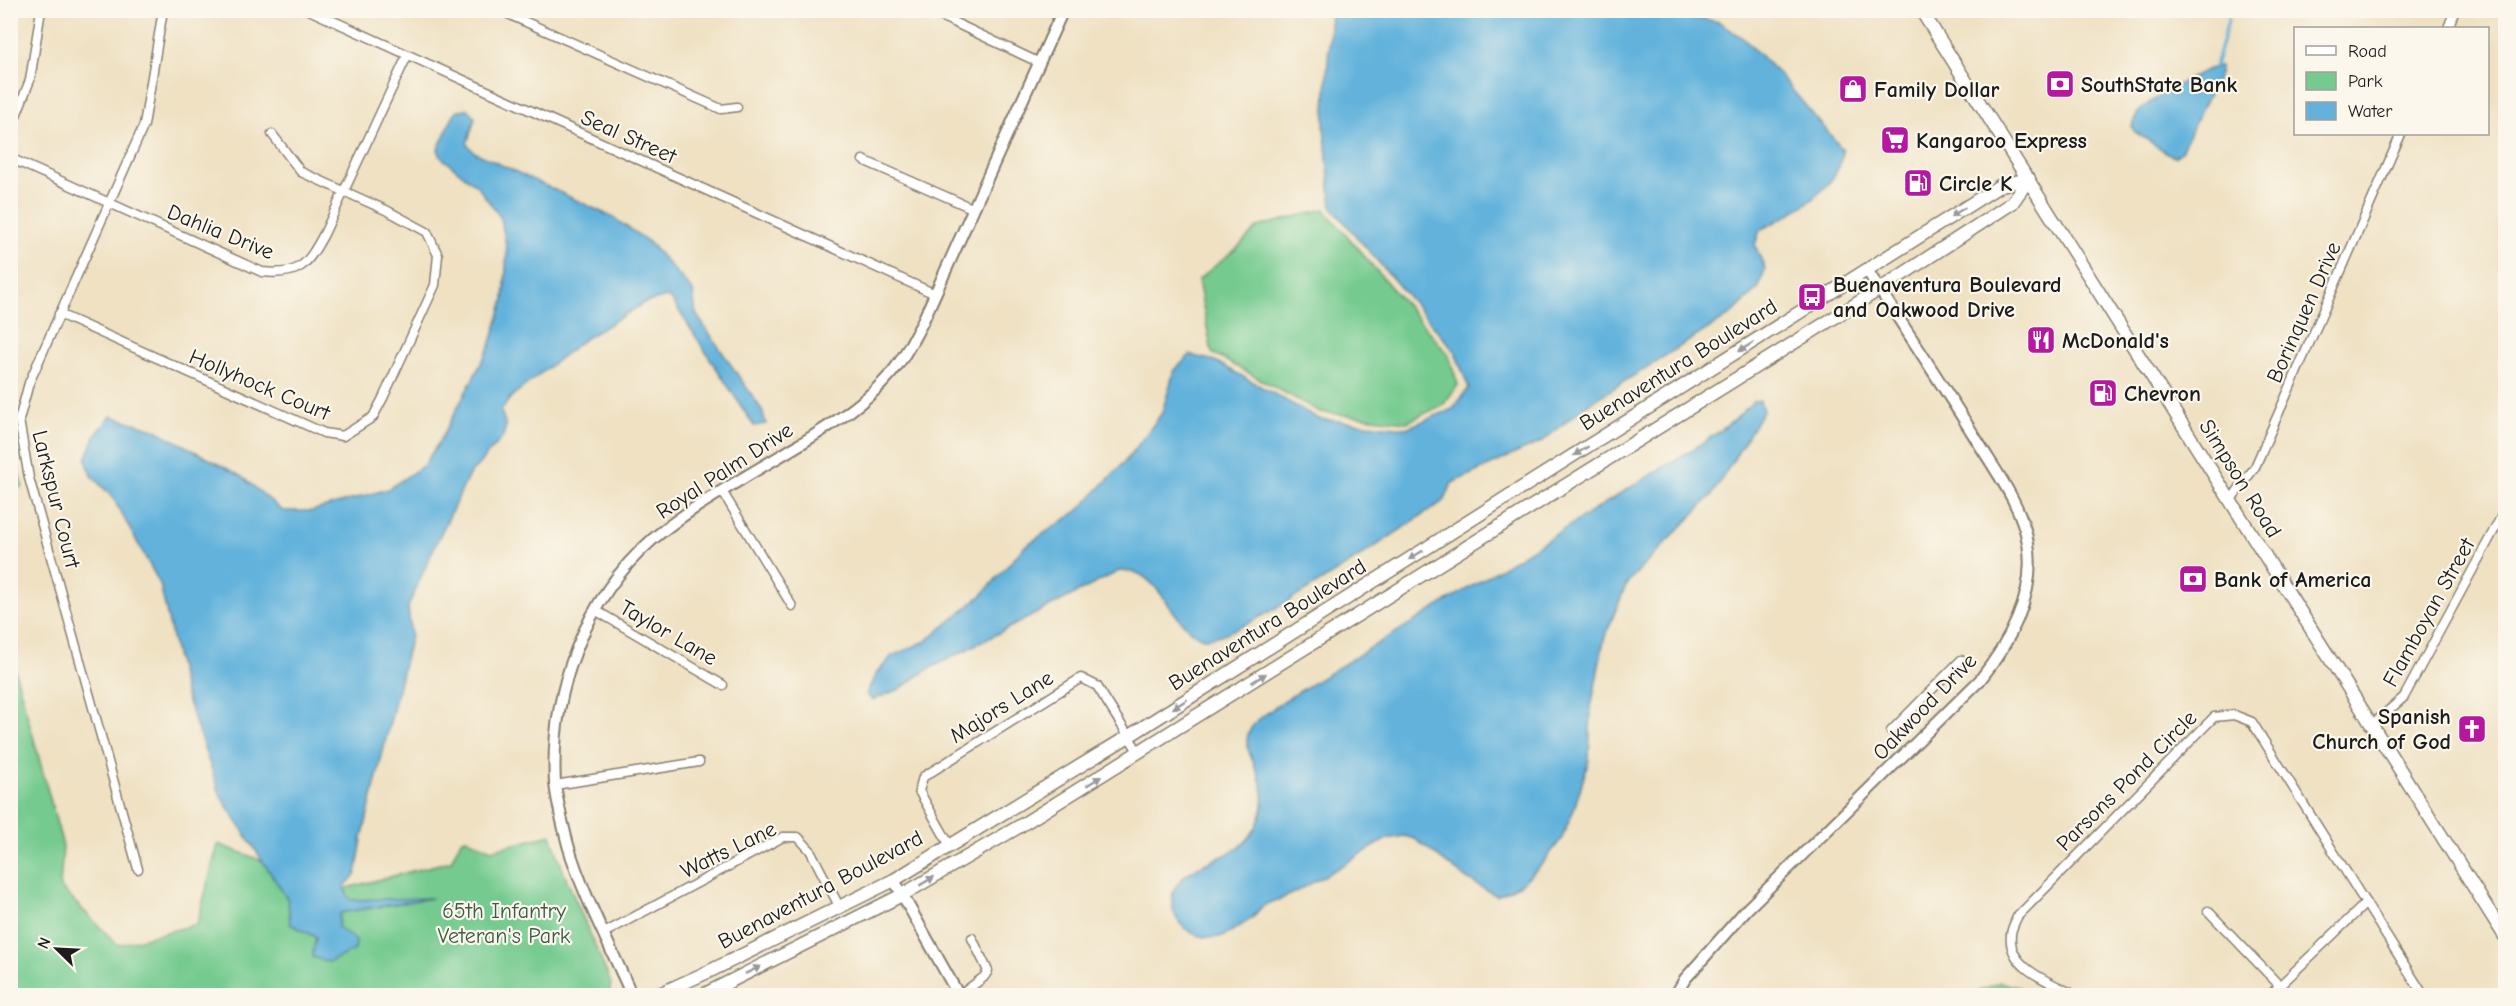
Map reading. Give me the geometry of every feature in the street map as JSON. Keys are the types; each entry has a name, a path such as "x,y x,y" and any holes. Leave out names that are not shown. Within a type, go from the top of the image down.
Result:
{"main road":[{"name":"Simpson Road","path":"1921,10 2505,938"},
{"name":"Buenaventura Boulevard","path":"655,996 894,880 949,844 1150,723 2001,185 2029,179"},
{"name":"Buenaventura Boulevard","path":"701,996 902,896 1139,753 1880,289 2012,203 2029,179"}],"street":[{"path":"10,131 30,80 41,10"},
{"name":"Larkspur Court","path":"138,869 29,478 19,420 29,383 144,125 164,10"},
{"name":"Seal Street","path":"309,10 935,294"},
{"path":"499,10 721,109 737,107"},
{"name":"Royal Palm Drive","path":"632,996 569,847 555,785 555,748 564,686 574,653 595,610 620,574 652,540 722,491 829,426 869,395 898,364 922,323 1063,10"},
{"path":"2448,27 2456,10"},
{"path":"930,11 1040,63"},
{"name":"Dahlia Drive","path":"10,158 262,272 277,274 292,272 310,260 407,56"},
{"name":"Hollyhock Court","path":"59,314 309,428 343,436 373,417 435,285 438,255 427,232 388,211 301,172 272,134"},
{"name":"Borinquen Drive","path":"2230,501 2255,467 2402,135"},
{"path":"862,160 974,209"},
{"name":"Oakwood Drive","path":"1675,996 1686,979 1746,910 1980,680 1995,661 2018,620 2029,579 2028,543 2018,512 2007,489 1867,270"},
{"path":"722,491 792,606"},
{"name":"Flamboyan Street","path":"2372,725 2404,697 2505,508"},
{"name":"Taylor Lane","path":"595,610 723,685"},
{"path":"1891,731 1961,660"},
{"name":"Majors Lane","path":"949,844 919,791 923,777 1081,678 1097,686 1139,753"},
{"name":"Parsons Pond Circle","path":"2077,996 2020,964 2012,951 2011,935 2017,917 2214,717 2234,715 2252,722 2424,996"},
{"path":"1150,723 1161,739"},
{"path":"555,785 699,762"},
{"name":"Watts Lane","path":"604,933 783,837 798,837 810,849 839,906"},
{"path":"894,880 959,996 984,977 988,971 972,938"},
{"path":"2269,996 2366,903"},
{"path":"2208,911 2279,985"}],"green space":[{"path":"1324,209 1449,355 1458,385 1443,405 1407,422 1320,412 1212,353 1198,280 1258,227"},
{"path":"15,459 23,487 11,490 11,460"},
{"name":"65th Infantry Veteran's Park","path":"10,652 63,846 60,887 118,945 197,924 218,844 339,890 451,861 461,840 466,838 491,850 551,835 564,873 611,983 609,996 11,995"},
{"path":"2000,982 2020,988 2031,995 1970,995"}],"water":[{"path":"1331,11 1611,11 1694,17 1719,22 1744,39 1778,73 1843,150 1840,164 1824,189 1800,208 1760,230 1755,245 1765,269 1759,287 1732,314 1585,406 1543,441 1452,483 1445,500 1321,582 1246,624 1218,636 1201,637 1184,624 1146,578 1135,572 1119,571 927,670 898,690 872,700 866,694 876,674 892,656 926,641 982,595 1025,546 1078,511 1129,457 1162,413 1174,371 1190,355 1215,361 1319,419 1406,428 1453,409 1469,388 1454,350 1332,208 1324,126"},
{"path":"2220,66 2219,74 2180,153 2174,157 2135,132 2132,127 2134,121 2144,108 2190,78"},
{"path":"468,109 475,118 467,144 474,152 612,217 649,242 693,291 696,314 762,410 766,424 754,426 672,300 667,297 644,303 583,340 511,397 501,411 506,426 503,437 469,475 408,607 411,635 362,839 356,874 344,887 350,900 432,898 340,913 338,927 356,941 355,950 329,962 312,957 316,937 290,924 288,900 221,797 184,690 160,584 113,498 91,475 86,459 96,435 111,416 154,429 241,476 283,511 312,511 388,489 424,465 441,439 490,346 504,300 507,251 501,218 478,187 441,157 438,149 454,114 458,110"},
{"path":"1753,401 1760,401 1763,411 1712,495 1627,583 1604,639 1591,708 1589,760 1574,809 1562,838 1543,863 1521,884 1497,896 1467,879 1415,839 1404,836 1387,839 1292,894 1263,906 1251,919 1222,936 1213,938 1201,936 1190,932 1180,924 1172,903 1175,888 1191,871 1243,844 1260,818 1263,802 1262,787 1247,742 1249,732 1259,719 1282,702 1693,449 1742,413"}],"waterway":[{"path":"2215,66 2229,18"}],"place":[{"name":"SouthState Bank","path":"2060,84"},
{"name":"Family Dollar","path":"1853,89"},
{"name":"Kangaroo Express","path":"1895,140"},
{"name":"Circle K","path":"1918,183"},
{"name":"Buenaventura Boulevard and Oakwood Drive","path":"1812,297"},
{"name":"McDonald's","path":"2041,340"},
{"name":"Chevron","path":"2103,393"},
{"name":"Bank of America","path":"2193,579"},
{"name":"Spanish Church of God","path":"2472,729"}]}
